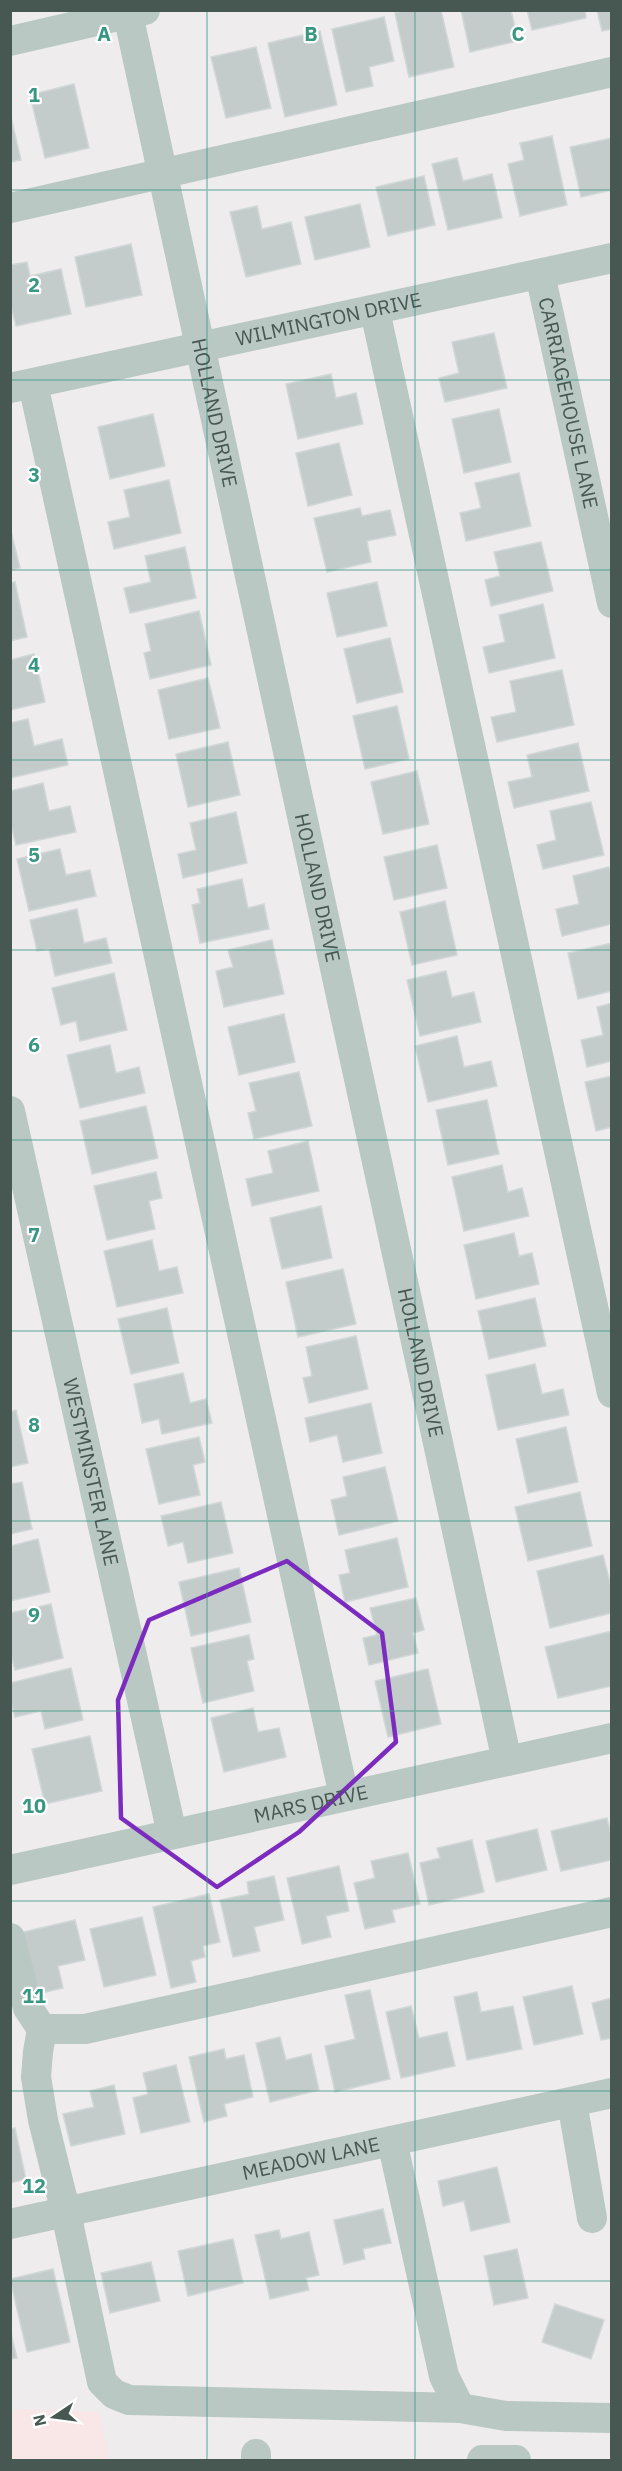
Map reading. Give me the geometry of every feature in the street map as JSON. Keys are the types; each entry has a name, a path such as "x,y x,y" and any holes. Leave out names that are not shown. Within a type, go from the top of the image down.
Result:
{"street":[{"path":"10,41 94,16 137,12"},
{"name":"HOLLAND DRIVE","path":"137,12 162,173 232,484 507,1761"},
{"path":"10,208 612,72"},
{"name":"WILMINGTON DRIVE","path":"22,386 612,258"},
{"name":"CARRIAGEHOUSE LANE","path":"540,274 612,603"},
{"path":"375,310 612,1393"},
{"path":"22,386 344,1796"},
{"name":"WESTMINSTER LANE","path":"10,1111 172,1834"},
{"name":"MARS DRIVE","path":"10,1870 612,1738"},
{"path":"42,2030 85,2029 612,1912"},
{"path":"10,1938 28,2008 42,2030 36,2077 43,2120 66,2213 102,2382 114,2394 129,2400 460,2408 506,2416 612,2418"},
{"name":"MEADOW LANE","path":"10,2224 612,2093"},
{"path":"572,2102 592,2218"},
{"path":"392,2141 444,2376 460,2408"},
{"path":"483,2460 516,2460"}],"highlighted area":[{"path":"287,1561 382,1633 396,1742 299,1832 217,1887 121,1818 118,1700 149,1620"}],"shaded area":[{"path":"11,2409 99,2412 109,2460 11,2460"}],"building":[{"path":"407,10 441,10 454,67 409,77 395,13"},
{"path":"461,10 511,10 518,41 470,52"},
{"path":"527,10 585,10 586,18 532,30"},
{"path":"597,10 612,10 612,29 602,31"},
{"path":"384,17 394,61 369,67 373,86 346,92 332,29"},
{"path":"320,31 337,105 285,117 268,43"},
{"path":"256,47 271,108 226,118 211,57"},
{"path":"74,84 89,148 45,158 30,95"},
{"path":"10,113 21,160 10,162"},
{"path":"552,136 567,205 520,216 508,164 524,160 520,143"},
{"path":"612,138 612,190 581,197 570,147"},
{"path":"457,158 463,181 492,174 502,218 448,230 432,164"},
{"path":"424,176 435,225 388,236 376,187"},
{"path":"360,204 370,247 315,260 305,217"},
{"path":"257,206 262,229 291,222 301,264 246,277 230,212"},
{"path":"131,244 142,295 86,307 75,257"},
{"path":"27,262 30,276 61,269 71,314 16,326 10,302 10,265"},
{"path":"494,333 507,388 445,402 439,378 459,373 452,342"},
{"path":"331,374 336,398 356,393 363,424 298,439 286,384"},
{"path":"499,409 511,462 464,473 452,419"},
{"path":"153,414 165,466 110,479 98,427"},
{"path":"339,443 352,495 308,506 296,453"},
{"path":"519,473 531,526 466,541 460,513 481,508 475,483"},
{"path":"169,480 181,533 114,549 108,522 130,517 124,490"},
{"path":"360,508 362,516 390,510 396,535 367,541 371,562 327,572 314,518"},
{"path":"10,527 20,568 10,570"},
{"path":"541,542 553,591 491,606 485,580 500,576 494,552"},
{"path":"185,547 196,598 130,613 124,588 151,582 145,556"},
{"path":"15,582 27,637 10,641 10,583"},
{"path":"377,582 387,626 337,637 327,593"},
{"path":"543,604 555,658 489,673 483,647 505,642 499,615"},
{"path":"199,611 211,665 150,679 144,653 151,651 145,624"},
{"path":"390,638 403,692 357,703 344,649"},
{"path":"34,654 45,702 10,710 10,660"},
{"path":"562,670 574,725 497,742 491,717 516,712 510,681"},
{"path":"208,678 220,728 169,739 158,690"},
{"path":"397,706 409,759 365,769 353,716"},
{"path":"28,719 34,746 62,739 68,765 10,778 10,723"},
{"path":"228,742 240,795 188,807 176,754"},
{"path":"578,743 589,791 514,808 508,782 532,777 527,755"},
{"path":"417,771 429,824 383,834 371,782"},
{"path":"43,783 49,811 70,806 76,832 16,845 10,821 10,791"},
{"path":"591,802 604,855 543,869 537,845 556,840 550,811"},
{"path":"236,812 247,863 183,878 178,854 196,850 190,823"},
{"path":"437,845 447,888 394,900 384,857"},
{"path":"60,849 66,875 90,870 96,896 29,911 17,859"},
{"path":"609,867 612,877 612,924 562,936 556,909 579,904 573,876"},
{"path":"242,879 248,908 264,904 269,929 200,943 192,905 200,903 197,889"},
{"path":"445,901 457,955 412,965 400,912"},
{"path":"77,909 84,943 106,938 112,963 55,976 49,949 37,951 30,920"},
{"path":"272,940 284,994 224,1007 216,971 233,967 228,950"},
{"path":"612,943 612,991 578,999 568,953"},
{"path":"446,971 452,997 474,992 481,1022 420,1036 407,980"},
{"path":"114,973 127,1030 80,1041 76,1021 61,1025 52,988"},
{"path":"612,1003 612,1061 587,1067 581,1040 603,1035 597,1007"},
{"path":"284,1014 295,1062 239,1075 228,1027"},
{"path":"457,1036 464,1067 491,1061 497,1086 428,1102 415,1046"},
{"path":"110,1045 116,1073 139,1067 145,1093 80,1108 67,1055"},
{"path":"299,1072 312,1126 254,1139 248,1113 256,1111 249,1083"},
{"path":"612,1076 612,1127 596,1131 585,1082"},
{"path":"487,1100 499,1154 448,1165 436,1110"},
{"path":"146,1106 158,1158 92,1174 80,1121"},
{"path":"308,1141 319,1191 252,1206 246,1179 273,1173 268,1151"},
{"path":"502,1165 508,1192 522,1188 529,1216 464,1231 452,1177"},
{"path":"156,1172 162,1198 149,1201 155,1229 107,1240 94,1186"},
{"path":"321,1206 332,1258 282,1269 270,1218"},
{"path":"514,1233 519,1256 532,1253 539,1284 476,1299 464,1245"},
{"path":"152,1240 159,1271 177,1267 183,1293 117,1307 104,1251"},
{"path":"343,1269 356,1324 298,1337 286,1282"},
{"path":"535,1298 546,1346 489,1359 478,1311"},
{"path":"167,1308 179,1363 131,1374 118,1319"},
{"path":"356,1336 368,1389 309,1403 303,1378 312,1376 306,1347"},
{"path":"535,1364 542,1394 563,1389 569,1415 498,1430 486,1375"},
{"path":"183,1373 190,1403 206,1399 212,1423 162,1434 159,1419 142,1423 134,1384"},
{"path":"371,1403 382,1453 343,1462 337,1435 310,1442 305,1418"},
{"path":"16,1410 28,1463 10,1467 10,1412"},
{"path":"566,1427 578,1482 528,1493 516,1439"},
{"path":"199,1437 205,1462 193,1465 200,1495 159,1504 146,1449"},
{"path":"385,1467 398,1521 339,1535 331,1500 347,1496 343,1477"},
{"path":"22,1482 32,1529 10,1534 10,1484"},
{"path":"580,1492 592,1546 528,1561 515,1507"},
{"path":"221,1502 233,1553 188,1563 183,1542 168,1546 161,1516"},
{"path":"397,1538 408,1587 345,1602 339,1575 350,1573 345,1550"},
{"path":"38,1539 50,1592 10,1601 10,1546"},
{"path":"603,1555 612,1590 612,1613 550,1628 537,1571"},
{"path":"239,1568 251,1622 191,1636 179,1582"},
{"path":"416,1598 424,1630 413,1633 418,1653 369,1665 363,1638 377,1635 370,1608"},
{"path":"51,1604 63,1658 15,1670 10,1651 10,1613"},
{"path":"612,1631 612,1686 558,1698 545,1647"},
{"path":"249,1635 254,1659 247,1661 254,1691 203,1703 191,1648"},
{"path":"71,1668 83,1720 45,1729 41,1711 15,1717 10,1699 10,1683"},
{"path":"428,1669 441,1724 388,1737 375,1681"},
{"path":"253,1708 258,1732 279,1728 286,1757 224,1772 211,1718"},
{"path":"90,1736 102,1791 45,1804 32,1749"},
{"path":"607,1818 612,1838 612,1860 561,1871 551,1831"},
{"path":"537,1829 547,1870 496,1882 486,1841"},
{"path":"472,1840 484,1892 429,1905 420,1863 440,1858 437,1848"},
{"path":"408,1853 420,1904 392,1910 395,1922 365,1929 354,1883 375,1878 371,1861"},
{"path":"339,1866 349,1911 326,1916 331,1937 302,1944 287,1878"},
{"path":"274,1876 284,1920 254,1927 260,1951 233,1957 220,1900 249,1894 247,1882"},
{"path":"209,1894 220,1942 203,1946 205,1957 191,1961 196,1982 171,1988 153,1907"},
{"path":"142,1917 156,1975 104,1987 90,1929"},
{"path":"75,1920 85,1960 58,1966 63,1988 33,1995 19,1933"},
{"path":"572,1986 583,2034 534,2045 523,1997"},
{"path":"370,1990 390,2079 335,2092 325,2046 355,2039 345,1995"},
{"path":"477,1992 481,2012 513,2006 522,2049 467,2060 454,1997"},
{"path":"612,1998 612,2038 601,2040 592,2003"},
{"path":"411,2006 419,2038 447,2032 455,2066 401,2078 386,2012"},
{"path":"280,2037 286,2060 311,2054 319,2090 270,2102 256,2043"},
{"path":"224,2049 226,2059 244,2055 253,2097 224,2104 227,2116 204,2122 189,2057"},
{"path":"176,2065 190,2122 141,2133 133,2098 148,2094 143,2073"},
{"path":"114,2085 125,2134 71,2146 63,2114 94,2107 90,2091"},
{"path":"15,2128 26,2179 10,2183 10,2129"},
{"path":"497,2167 510,2222 471,2231 464,2201 443,2206 438,2181"},
{"path":"383,2209 391,2243 363,2249 365,2259 344,2264 334,2220"},
{"path":"279,2230 281,2239 309,2232 319,2275 306,2278 309,2290 270,2299 255,2235"},
{"path":"233,2239 243,2283 188,2296 178,2251"},
{"path":"517,2249 528,2298 494,2305 484,2256"},
{"path":"151,2262 160,2301 110,2313 101,2273"},
{"path":"53,2269 70,2342 27,2352 10,2279"},
{"path":"555,2304 604,2320 591,2359 542,2342"},
{"path":"10,2329 17,2358 10,2359"}]}
